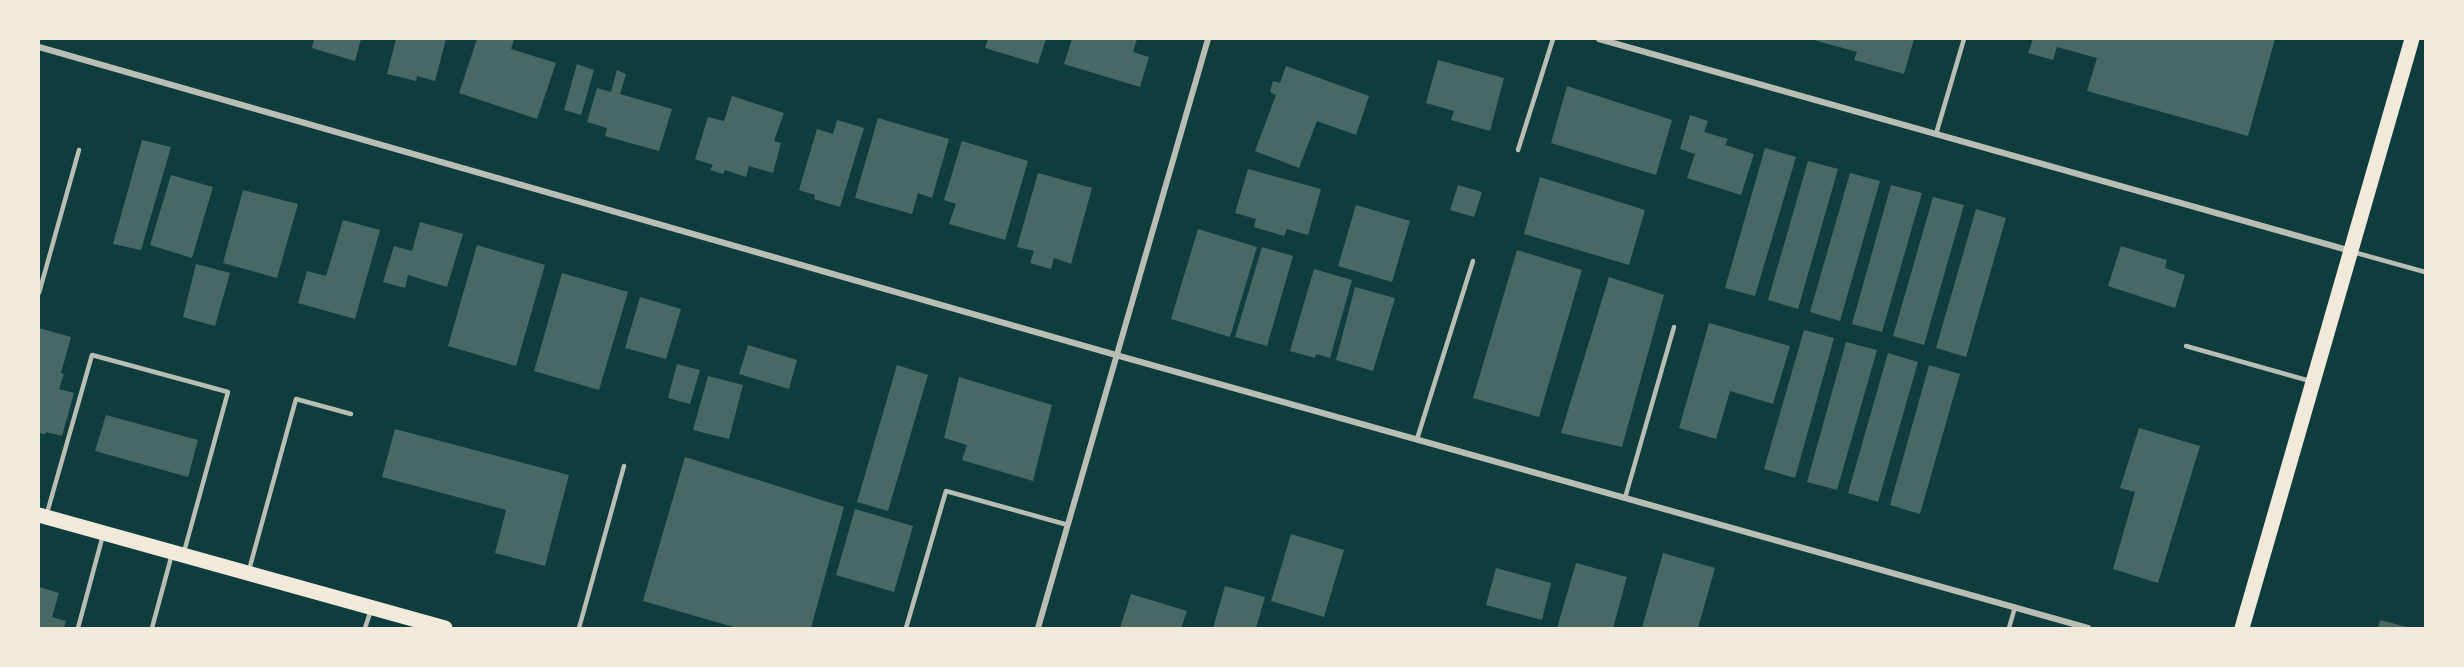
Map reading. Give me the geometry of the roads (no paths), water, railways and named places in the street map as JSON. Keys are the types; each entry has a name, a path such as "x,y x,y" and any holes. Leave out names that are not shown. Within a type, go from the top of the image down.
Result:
{"main road":[{"path":"2242,628 2412,39"},
{"path":"42,516 445,628"}],"street":[{"path":"1038,628 1208,39"},
{"path":"1599,39 2351,251"},
{"path":"39,47 1117,355 2088,628"}],"lane":[{"path":"1518,150 1553,39"},
{"path":"1936,134 1964,39"},
{"path":"39,293 79,150"},
{"path":"2351,251 2425,272"},
{"path":"1417,439 1473,261"},
{"path":"1625,498 1674,327"},
{"path":"2186,346 2313,382"},
{"path":"42,516 92,355 228,392 152,628"},
{"path":"249,573 296,399 351,414"},
{"path":"579,628 624,466"},
{"path":"906,628 946,491 1068,525"},
{"path":"78,628 104,533"},
{"path":"365,628 371,607"},
{"path":"2009,628 2015,607"}]}
